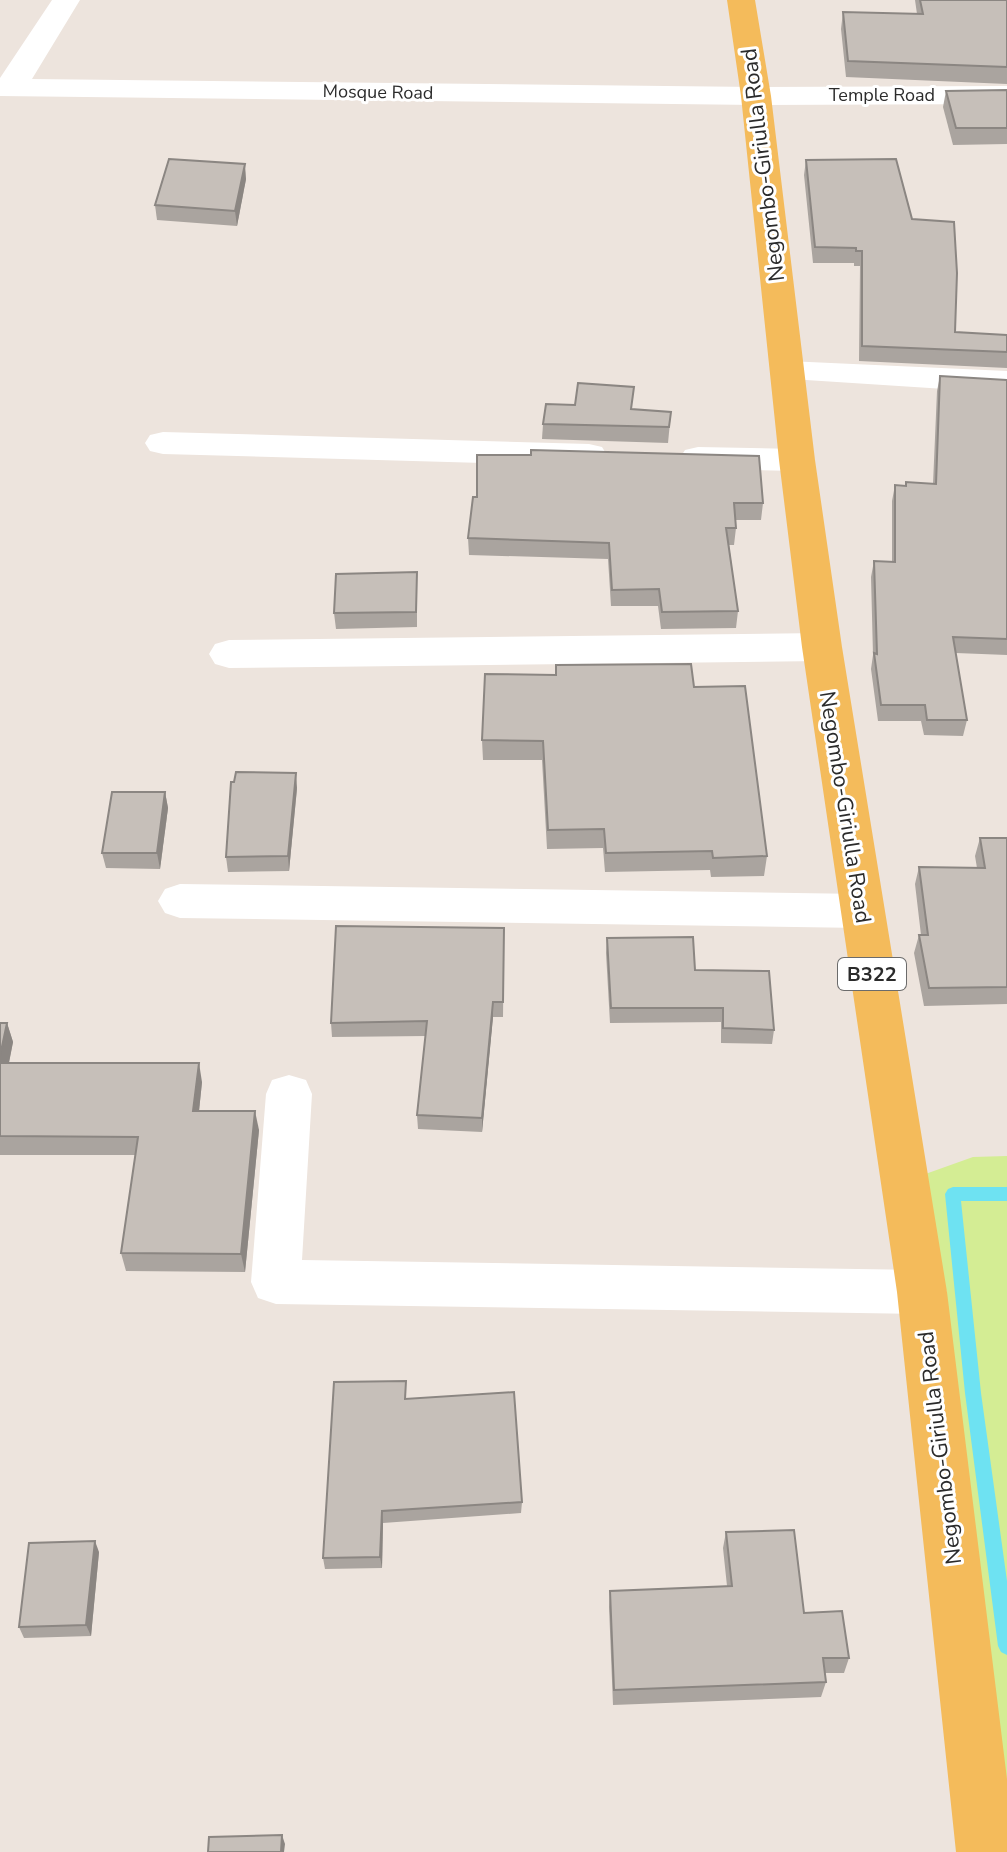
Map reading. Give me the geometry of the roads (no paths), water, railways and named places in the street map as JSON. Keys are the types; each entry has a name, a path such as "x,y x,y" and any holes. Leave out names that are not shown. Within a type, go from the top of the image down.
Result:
{"main road":[{"name":"Negombo-Giriulla Road","path":"741,0 756,96 797,460 822,647 922,1292 986,1852"}],"street":[{"path":"6,87 66,0"},
{"name":"Mosque Road","path":"6,87 756,96"},
{"name":"Temple Road","path":"756,96 1007,95"},
{"path":"787,371 1007,382"},
{"path":"163,443 623,456"},
{"path":"670,457 797,460"},
{"path":"229,654 822,647"},
{"path":"180,901 862,911"},
{"path":"289,1094 276,1282 922,1292"}],"waterway":[{"path":"1007,1194 953,1194 973,1393 1007,1646"}]}
